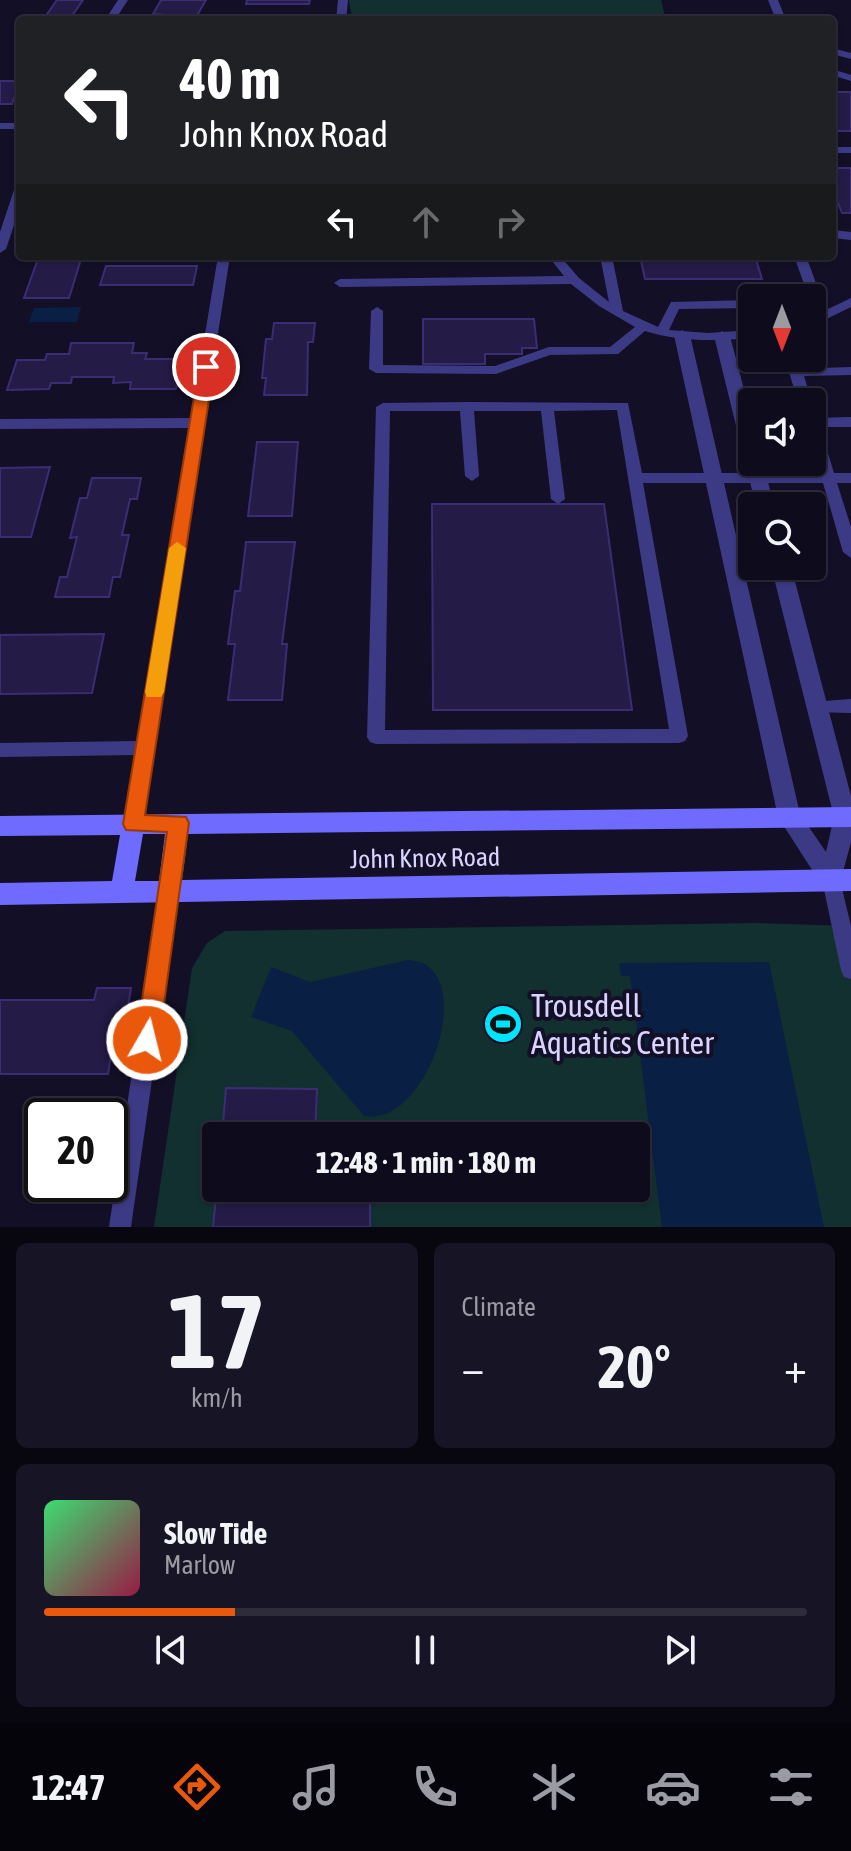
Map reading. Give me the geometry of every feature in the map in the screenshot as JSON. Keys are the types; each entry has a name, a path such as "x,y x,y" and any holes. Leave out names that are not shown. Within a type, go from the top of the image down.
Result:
{"main road":[{"name":"John Knox Road","path":"0,826 848,817"},
{"path":"169,891 178,823"},
{"path":"122,891 133,824"},
{"name":"John Knox Road","path":"0,894 841,880"}],"street":[{"path":"672,334 713,478 789,817 841,880"},
{"path":"722,336 738,399"},
{"path":"785,580 848,817 841,880"}],"lane":[{"path":"1,247 16,202"},
{"path":"133,824 223,260"},
{"path":"557,260 574,280 645,325 672,334 738,335"},
{"path":"607,260 617,310"},
{"path":"801,260 809,284"},
{"path":"340,283 574,280"},
{"path":"826,315 851,302"},
{"path":"672,334 675,305 738,304"},
{"path":"377,311 376,369 496,370 549,351 613,351 645,325"},
{"path":"801,388 796,372 851,371"},
{"path":"467,406 472,476"},
{"path":"547,406 558,499"},
{"path":"547,406 623,406 679,736 376,737 383,407 547,406"},
{"path":"826,423 851,422"},
{"path":"0,424 197,423"},
{"path":"826,471 851,552"},
{"path":"635,478 713,478 738,473"},
{"path":"810,476 851,478"},
{"path":"817,707 851,706"},
{"path":"0,750 145,748"},
{"path":"841,880 851,970"},
{"path":"120,1227 169,891"}],"green space":[{"path":"349,0 661,0 665,16 352,16"},
{"name":"Trousdell Aquatics Center","path":"756,923 851,926 851,1227 154,1227 192,968 207,943 225,931"}],"water":[{"path":"81,307 77,322 29,322 34,308"},
{"path":"408,960 429,967 441,986 444,1009 441,1034 420,1084 403,1103 384,1114 364,1116 292,1031 251,1017 271,967 310,982"},
{"path":"769,962 824,1227 662,1227 630,976 621,976 619,963"}],"building":[{"path":"57,0 83,0 72,16 46,16"},
{"path":"161,0 206,0 197,16 153,14"},
{"path":"247,0 310,0 309,4 246,4"},
{"path":"0,81 16,81 12,104 0,104"},
{"path":"836,92 851,92 851,131 836,131"},
{"path":"836,168 851,168 851,213 842,213 836,198"},
{"path":"38,260 81,260 69,298 24,298"},
{"path":"641,260 756,260 762,279 645,279"},
{"path":"106,266 197,266 193,285 100,285"},
{"path":"423,319 534,319 537,348 522,348 522,354 485,354 485,364 423,364"},
{"path":"274,323 315,323 313,342 308,342 307,395 264,395 266,378 262,378 266,339 272,339"},
{"path":"71,343 134,343 132,353 147,353 145,359 182,359 176,389 130,389 131,382 113,383 114,377 72,377 71,383 51,383 49,389 7,390 17,360 45,360 47,354 69,354"},
{"path":"257,442 298,442 292,516 248,516"},
{"path":"50,467 31,537 0,537 0,468"},
{"path":"92,478 141,478 137,499 130,499 122,535 129,535 120,577 113,577 109,597 55,597 60,577 67,577 77,537 70,538 80,498 87,498"},
{"path":"432,504 604,504 632,710 433,710"},
{"path":"246,542 295,542 282,644 287,644 282,700 228,700 235,644 228,644 235,591 240,591"},
{"path":"104,634 92,693 0,694 0,635"},
{"path":"97,988 131,988 126,1019 120,1019 117,1036 114,1036 108,1074 0,1074 0,1000 94,1000"},
{"path":"226,1088 317,1089 316,1122 223,1122"},
{"path":"216,1202 370,1204 370,1227 213,1227"}],"slow traffic":[{"path":"154,692 177,548"}],"place":[{"name":"Trousdell Aquatics Center","path":"503,1024"}],"route":[{"path":"147,1040 178,823 133,824 206,367"}]}
